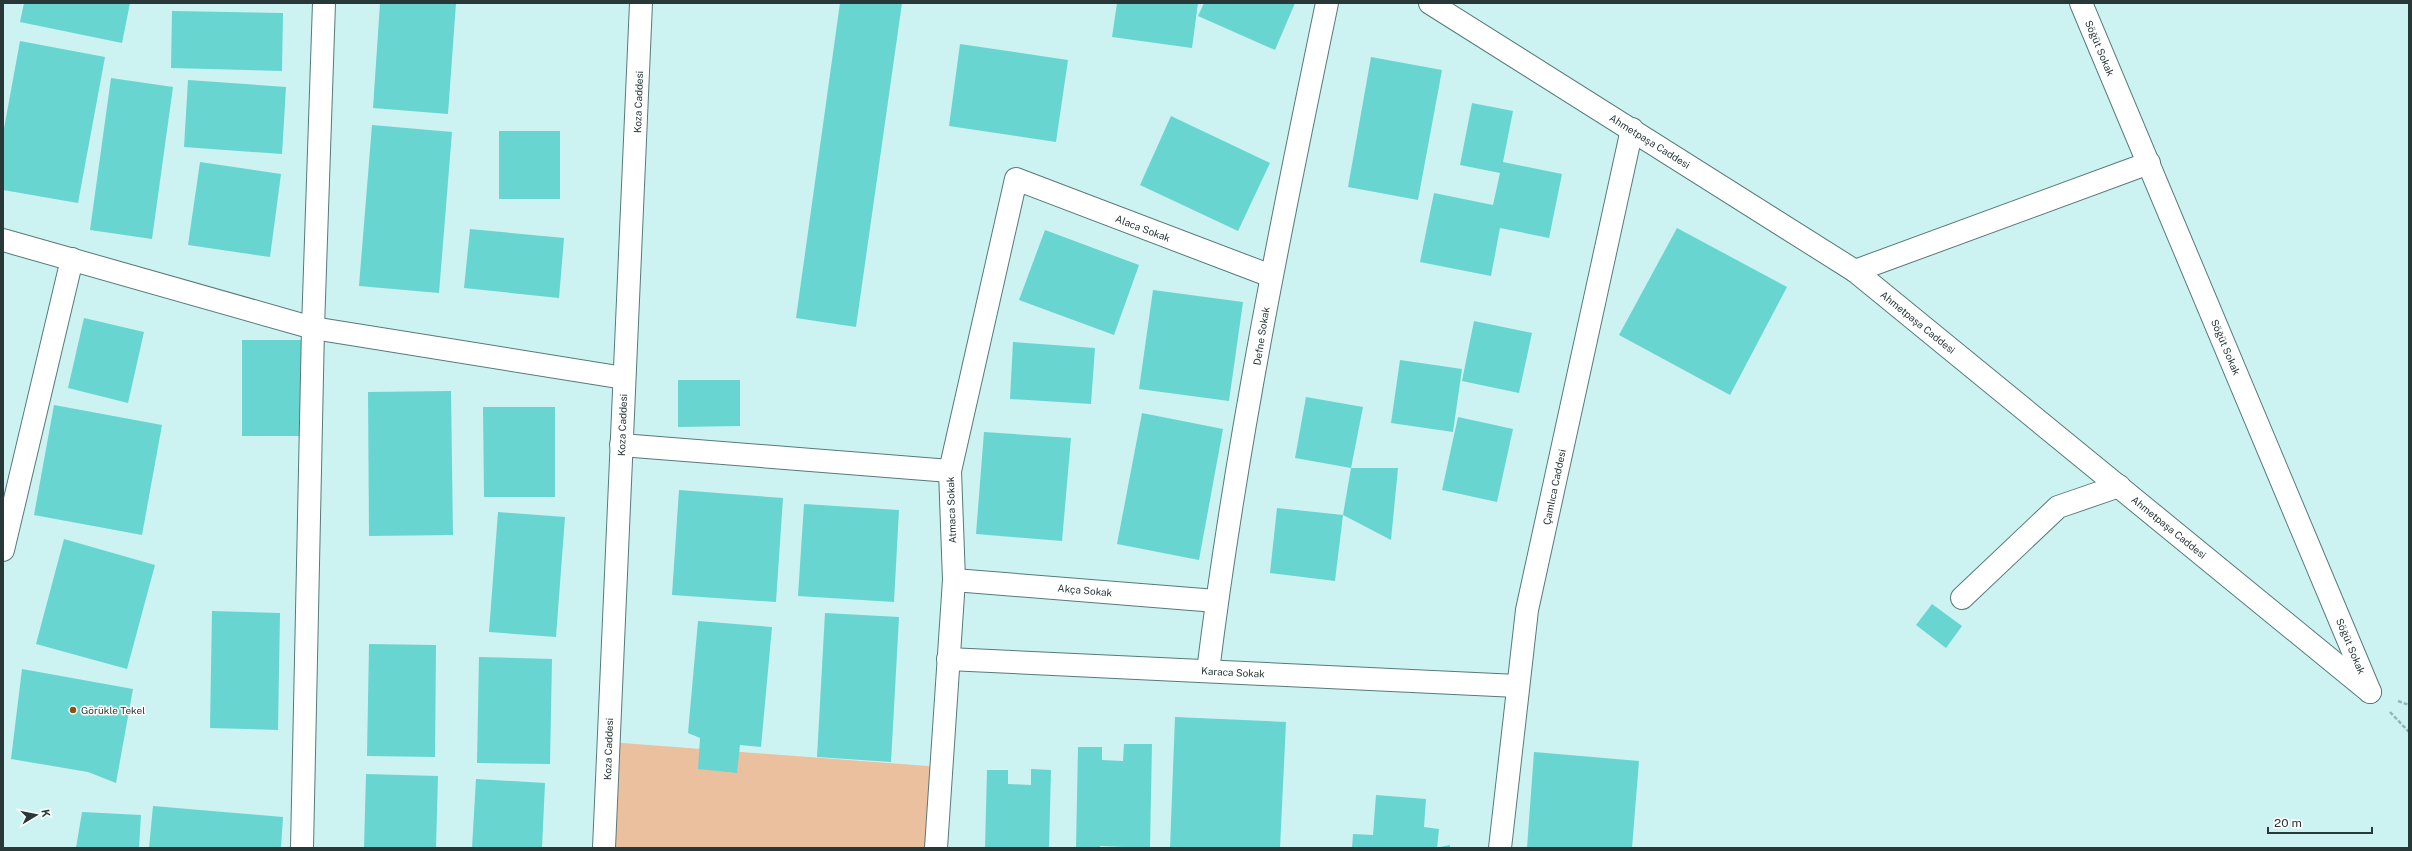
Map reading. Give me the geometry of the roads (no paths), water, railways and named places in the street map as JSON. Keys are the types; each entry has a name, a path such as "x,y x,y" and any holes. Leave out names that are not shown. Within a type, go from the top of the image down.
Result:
{"street":[{"path":"302,848 313,328 324,3"},
{"name":"Koza Caddesi","path":"604,848 641,3"},
{"name":"Defne Sokak","path":"1208,671 1216,601 1270,276 1327,3"},
{"name":"Ahmetpaşa Caddesi","path":"1430,3 1855,271 2370,692"},
{"name":"Söğüt Sokak","path":"2081,3 2370,692"},
{"name":"Çamlıca Caddesi","path":"1500,848 1527,610 1632,129"},
{"path":"1855,271 2149,163"},
{"name":"Alaca Sokak","path":"1016,179 1270,276"},
{"name":"Atmaca Sokak","path":"936,848 954,580 950,471 1016,179"},
{"path":"3,240 313,328 624,378"},
{"path":"3,550 72,259"},
{"path":"621,445 950,471"},
{"path":"1962,598 2058,507 2119,486"},
{"name":"Akça Sokak","path":"954,580 1216,601"},
{"name":"Karaca Sokak","path":"948,659 1518,686"}],"place":[{"name":"Görükle Tekel","path":"73,710"}]}
